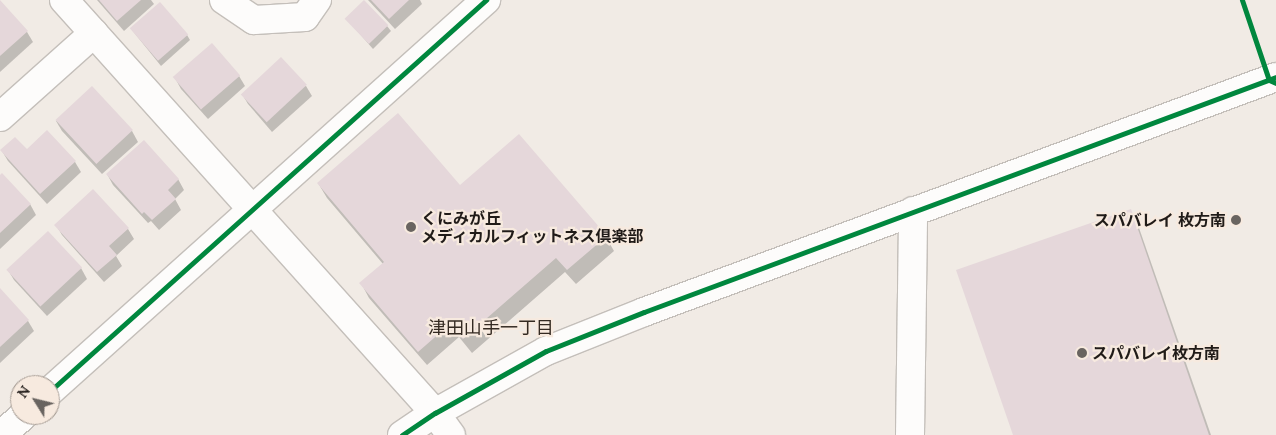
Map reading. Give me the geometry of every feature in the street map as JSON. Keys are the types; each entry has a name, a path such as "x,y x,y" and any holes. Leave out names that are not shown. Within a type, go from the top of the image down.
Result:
{"street":[{"path":"64,0 435,413 451,435"},
{"path":"224,0 254,20 305,17 317,0"},
{"path":"60,382 486,0"},
{"path":"0,117 94,33"},
{"path":"402,435 435,413 546,351 644,312 913,211 1276,77"},
{"path":"910,435 909,372 913,211"},
{"path":"1,435 12,425"}],"building":[{"path":"0,0 28,31 0,56"},
{"path":"99,0 141,0 117,21"},
{"path":"364,0 388,25 369,44 345,19"},
{"path":"371,0 409,0 389,19"},
{"path":"160,2 188,34 158,61 130,28"},
{"path":"212,43 240,75 201,110 173,77"},
{"path":"281,57 307,85 267,122 241,95"},
{"path":"92,86 133,130 96,164 55,120"},
{"path":"398,113 460,185 519,134 607,236 567,270 556,258 463,339 450,324 418,352 359,283 384,262 317,183"},
{"path":"47,130 76,161 40,194 0,150 15,137 27,149"},
{"path":"144,140 179,179 168,190 176,199 152,220 144,212 142,214 106,174"},
{"path":"2,173 31,204 0,233 0,175"},
{"path":"93,189 129,228 109,246 117,255 97,272 54,225"},
{"name":"スパバレイ枚方南","path":"1131,209 1209,435 1013,435 956,270"},
{"path":"48,231 82,268 40,306 6,270"},
{"path":"0,288 29,320 0,347"}],"cycle path":[{"path":"60,382 486,0"},
{"path":"1242,0 1269,80 1276,83"},
{"path":"402,435 435,413 546,351 644,312 1276,77"}],"place":[{"name":"スパバレイ 枚方南","path":"1236,220"},
{"name":"くにみが丘 メディカルフィットネス倶楽部","path":"411,227"},
{"name":"スパバレイ枚方南","path":"1082,353"}],"district":[{"name":"津田山手一丁目","path":"491,328"}]}
